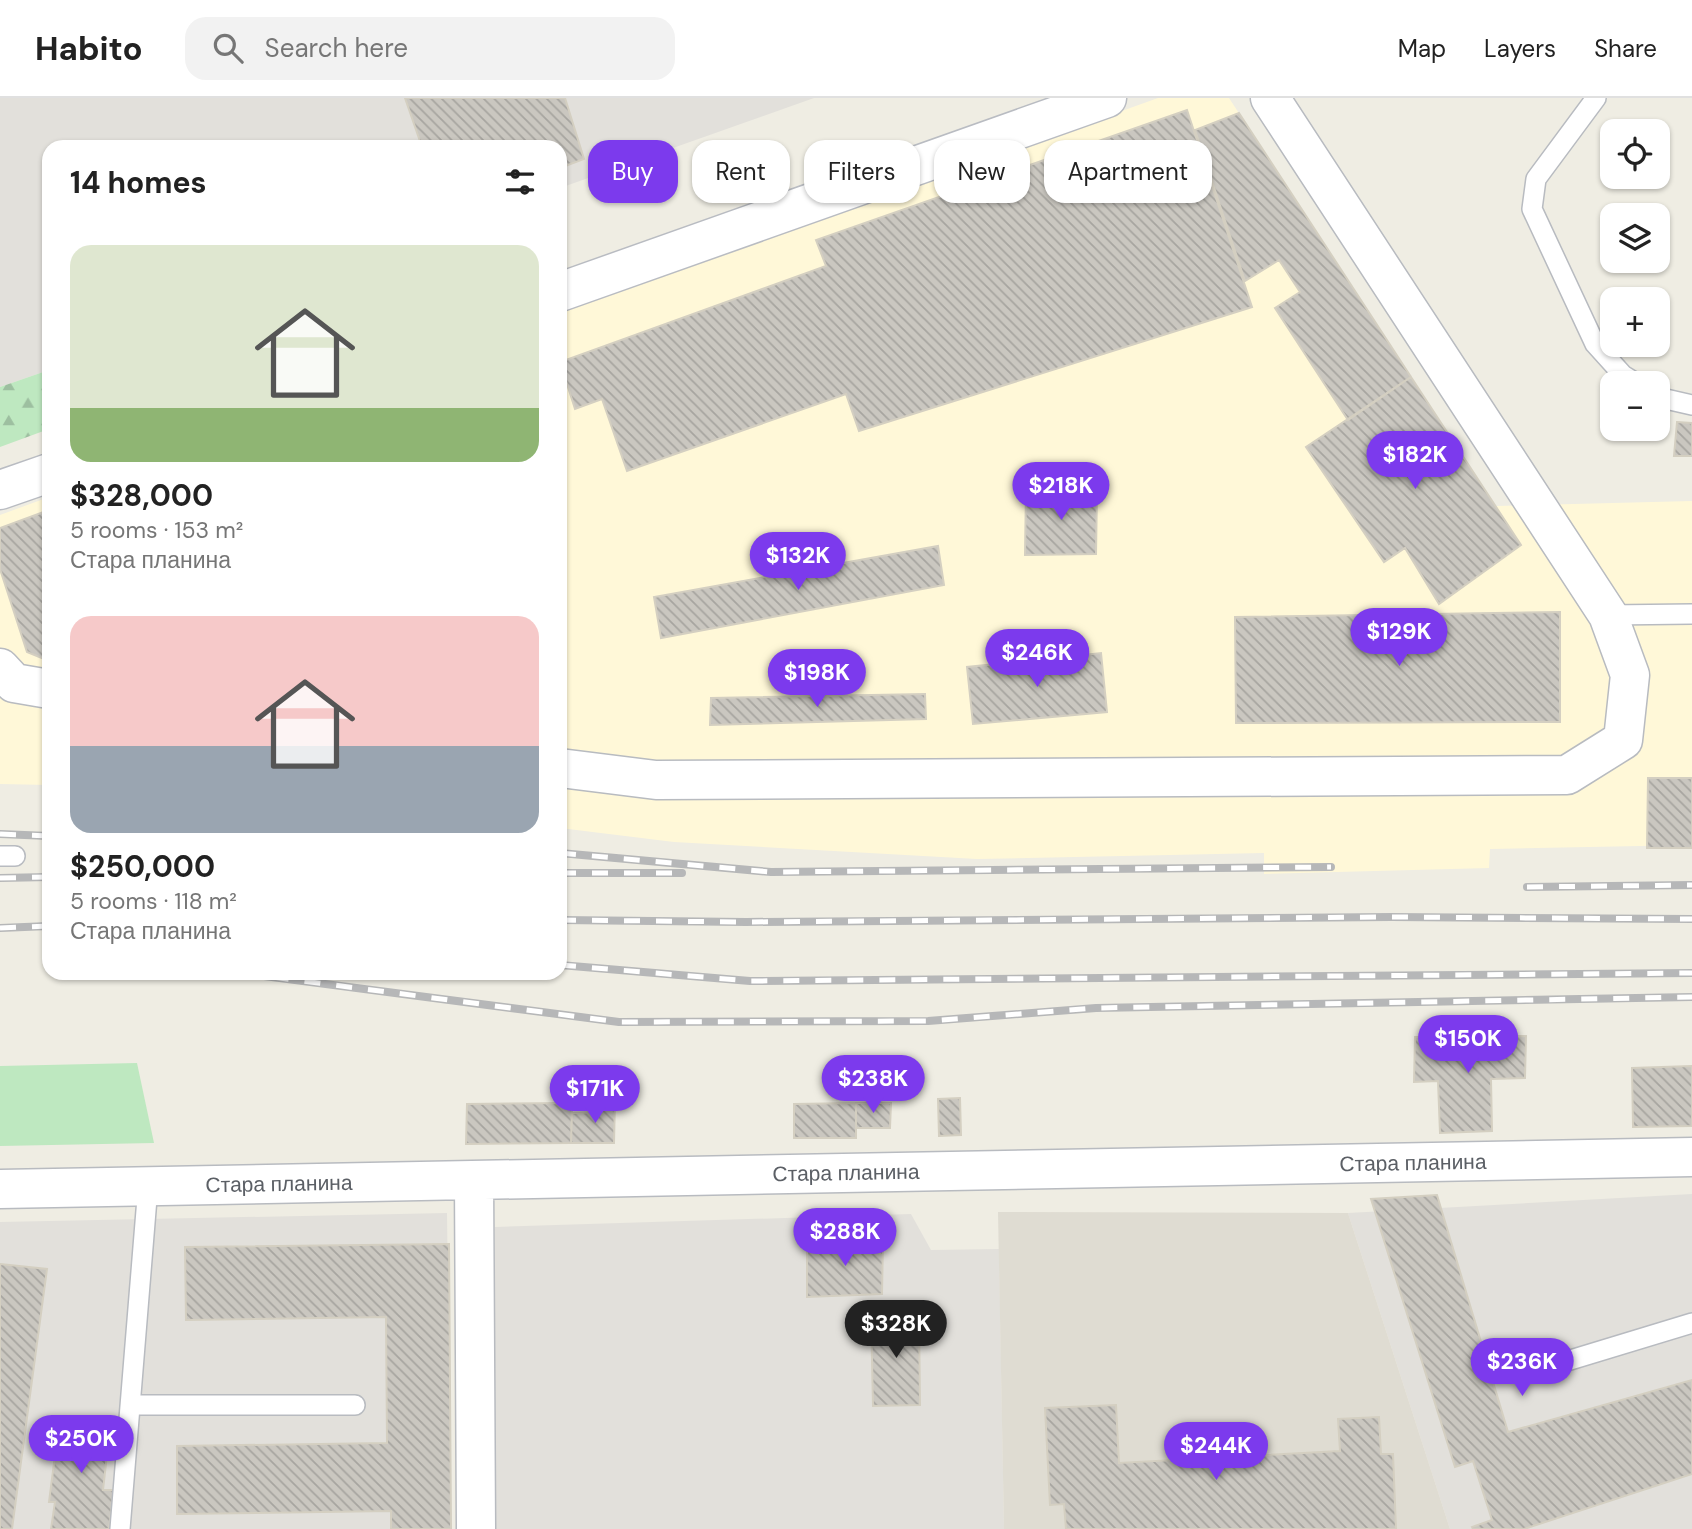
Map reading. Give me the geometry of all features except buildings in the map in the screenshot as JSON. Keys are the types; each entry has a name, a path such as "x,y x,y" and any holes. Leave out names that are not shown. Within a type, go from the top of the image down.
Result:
{"street":[{"path":"567,290 1107,98"},
{"path":"567,769 656,779 1567,775 1623,740 1630,676 1608,615 1269,98"},
{"path":"0,490 42,475"},
{"path":"0,667 13,682 42,688"},
{"name":"Стара планина","path":"0,1189 1692,1157"},
{"path":"474,1180 476,1529"}],"lane":[{"path":"1596,98 1536,179 1532,209 1595,344 1619,371"},
{"path":"1670,400 1692,405"},
{"path":"1608,615 1692,614"},
{"path":"120,1529 148,1186"},
{"path":"1544,1368 1692,1323"},
{"path":"131,1405 355,1405"}],"shaded area":[{"path":"0,98 814,98 678,146 678,140 588,140 588,178 567,186 567,140 42,140 42,372 0,387"},
{"path":"1158,98 1229,98 1496,506 1692,501 1692,845 1490,849 1489,868 1264,874 1264,853 977,859 674,842 567,829 567,310 866,203 920,203 920,184 934,179 934,203 1030,203 1030,144"},
{"path":"42,500 42,785 0,784 0,515"},
{"path":"1692,1194 1692,1529 1450,1529 1348,1213"},
{"path":"998,1212 1348,1213 1450,1529 1004,1529"},
{"path":"447,1213 451,1529 0,1529 0,1222"},
{"path":"911,1214 931,1250 999,1249 1004,1529 495,1529 495,1227"}],"green space":[{"path":"42,372 42,432 0,447 0,387"},
{"path":"137,1063 154,1143 0,1146 0,1066"}],"railway":[{"path":"0,834 42,836"},
{"path":"567,854 771,872 1331,867"},
{"path":"567,873 682,873"},
{"path":"0,878 42,877"},
{"path":"1527,887 1692,885"},
{"path":"567,920 746,922 1391,917 1692,919"},
{"path":"0,928 42,926"},
{"path":"567,966 750,981 1692,973"},
{"path":"295,980 619,1022 928,1021 1096,1008 1692,997"}]}
